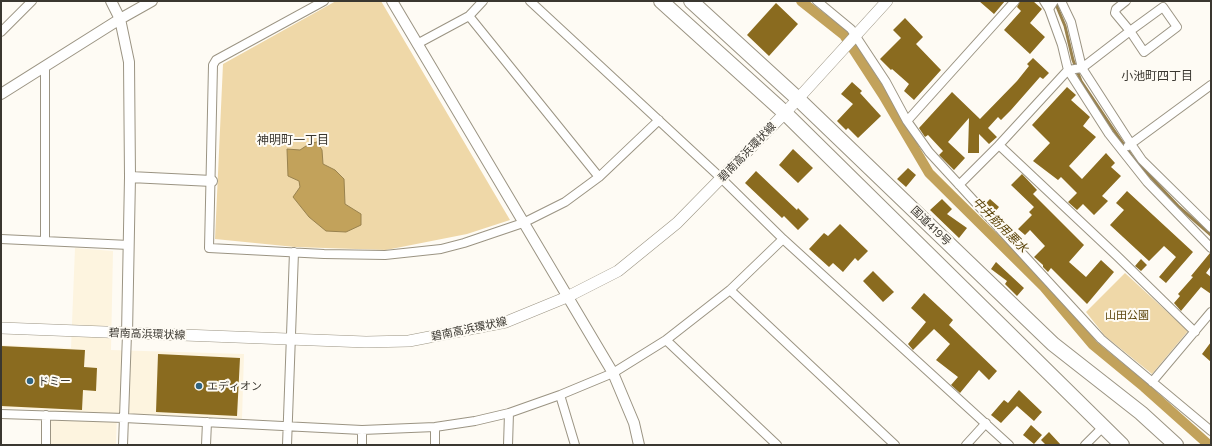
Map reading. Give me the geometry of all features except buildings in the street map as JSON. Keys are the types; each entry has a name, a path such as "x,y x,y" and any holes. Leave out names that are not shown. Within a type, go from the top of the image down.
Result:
{"highway":[{"name":"国道419号","path":"661,1 785,113 1122,445"},
{"name":"国道419号","path":"691,1 797,98 1053,344 1141,413 1176,445"}],"main road":[{"name":"碧南高浜環状線","path":"1,328 127,334 292,338 366,342 409,342 506,322 567,297 618,271 677,223 785,113 797,98 887,1"}],"street":[{"path":"1,32 32,1"},
{"path":"111,1 120,19 129,62 129,245 123,445"},
{"path":"1,94 45,68 120,19 152,1"},
{"path":"324,1 214,62 209,248 324,254 400,254 441,249 464,243 523,223 565,202 599,177 659,120"},
{"path":"392,1 613,373 634,423 639,445"},
{"path":"417,44 470,16 483,1"},
{"path":"530,1 721,178 783,239 1009,445"},
{"path":"817,1 851,29 886,82 906,121 929,152 1100,339 1211,431"},
{"path":"906,121 1015,1"},
{"path":"1044,1 1051,5 1069,70 1109,134 1147,182 1211,248"},
{"path":"1061,1 1071,22 1082,68 1130,144 1142,160 1211,228"},
{"path":"959,185 999,145 1069,70 1082,68 1130,31 1160,4 1177,27 1144,52 1130,31 1116,13 1116,9 1126,1"},
{"path":"470,16 599,177"},
{"path":"44,240 45,68"},
{"path":"1123,150 1211,85"},
{"path":"999,145 1117,256 1194,332"},
{"path":"130,177 212,181"},
{"path":"1,239 129,245"},
{"path":"1,414 124,418 362,430 435,427 475,421 509,413 560,395 613,373 666,340 730,290 783,239"},
{"path":"288,445 294,252"},
{"path":"730,290 895,445"},
{"path":"1152,382 1211,312"},
{"path":"666,340 777,445"},
{"path":"560,395 574,445"},
{"path":"508,445 509,413"},
{"path":"46,415 46,445"},
{"path":"206,445 207,422"},
{"path":"966,445 986,423"},
{"path":"435,427 435,445"},
{"path":"1085,445 1103,427"},
{"path":"362,430 362,445"}],"shaded area":[{"path":"317,142 322,150 323,164 335,170 344,179 345,204 361,214 361,225 346,232 326,231 309,217 293,197 300,187 299,181 288,176 287,149 300,150 309,144"},
{"path":"75,248 113,251 111,350 244,354 242,419 117,413 116,445 50,445 50,410 1,408 1,345 71,348"}],"green space":[{"path":"336,1 381,1 510,220 467,234 386,250 295,247 215,239 223,64"},
{"name":"山田公園","path":"1125,273 1188,331 1152,374 1105,336 1086,312"}],"waterway":[{"name":"中井筋用悪水","path":"801,1 844,35 883,95 929,173 1044,287 1093,345 1144,387 1209,445"},
{"path":"1055,2 1065,26 1073,60 1081,81 1111,126 1133,158 1179,207 1211,235"}],"place":[{"name":"ドミー","path":"30,381"},
{"name":"エディオン","path":"199,386"}],"district":[{"name":"小池町四丁目","path":"1157,76"},
{"name":"神明町一丁目","path":"293,140"}]}
